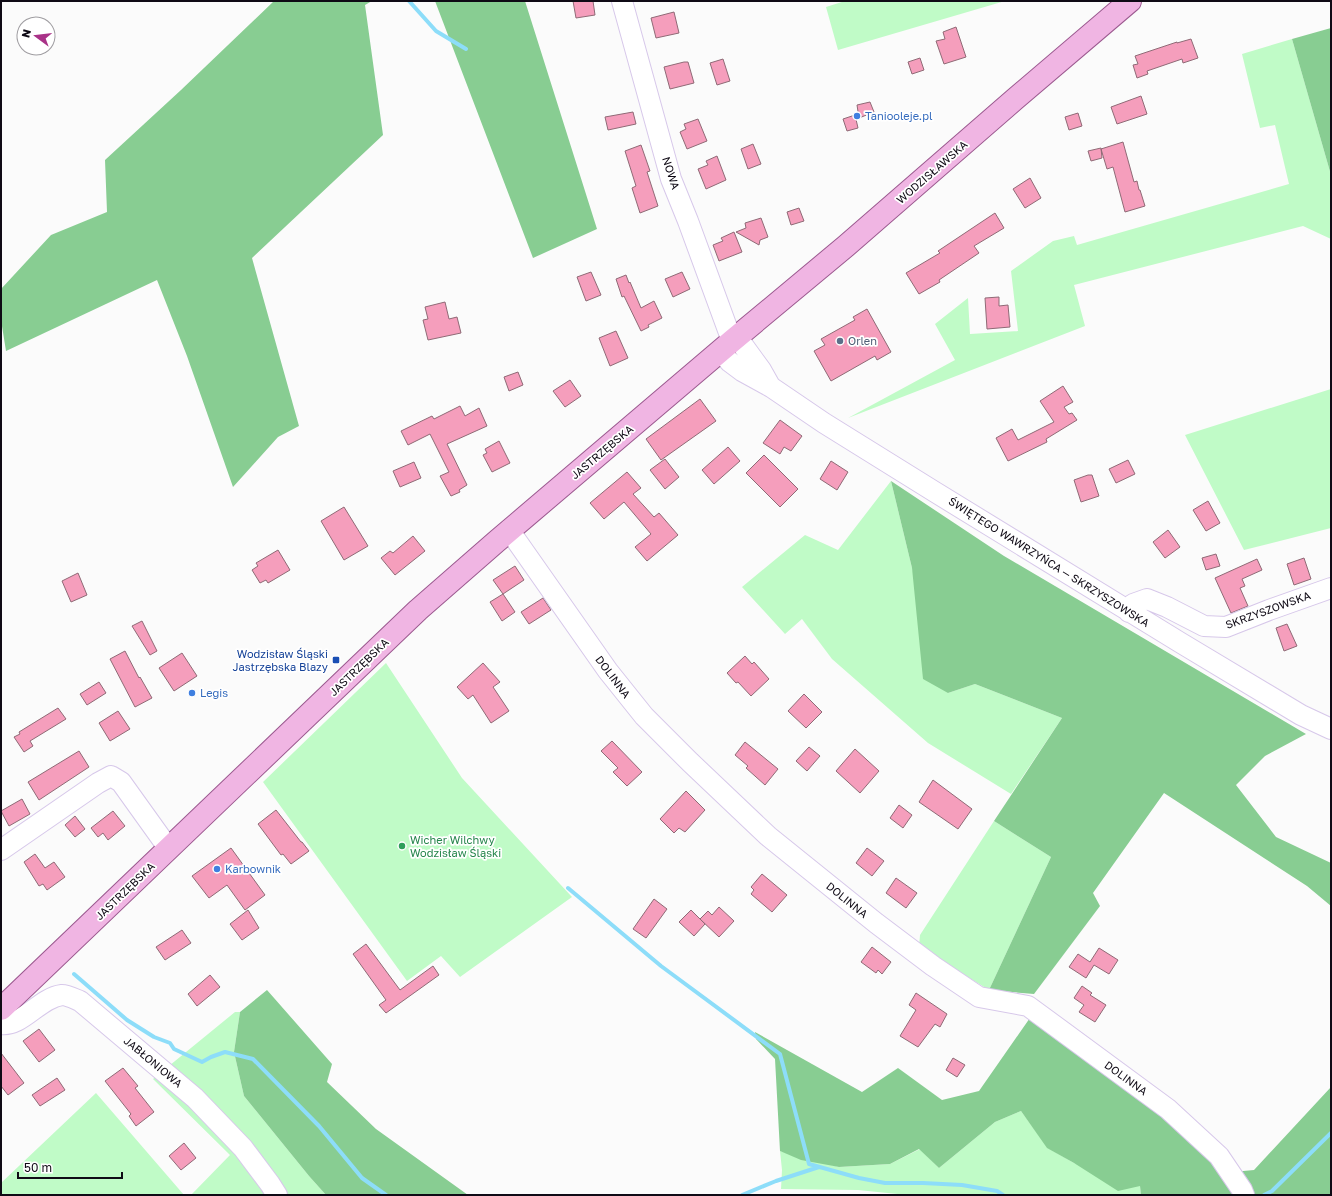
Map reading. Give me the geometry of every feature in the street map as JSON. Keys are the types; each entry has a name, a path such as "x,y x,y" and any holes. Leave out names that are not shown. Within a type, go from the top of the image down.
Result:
{"main road":[{"name":"WODZISŁAWSKA","path":"730,343 846,246 1130,1"},
{"name":"JASTRZĘBSKA","path":"1,1009 383,643 509,530 730,343"}],"street":[{"name":"NOWA","path":"622,1 671,179 688,221 730,343 760,370 771,387"},
{"name":"ŚWIĘTEGO WAWRZYŃCA — SKRZYSZOWSKA","path":"771,387 824,423 1129,612 1301,715 1331,729"},
{"name":"DOLINNA","path":"509,530 608,671 644,716 768,836 876,923 933,966 979,998 1028,1006 1168,1109 1219,1156 1244,1195"},
{"name":"SKRZYSZOWSKA","path":"1129,612 1133,604 1147,599 1204,626 1226,627 1268,610 1331,588"},
{"path":"1,850 98,783 111,776 121,782 169,849"},
{"name":"JABŁONIOWA","path":"1,1024 6,1025 21,1019 46,1000 63,995 80,1000 195,1098 243,1148 277,1195"}],"green space":[{"path":"274,1 372,1 365,5 383,135 252,258 299,426 278,437 233,487 187,356 157,280 6,351 1,320 1,289 51,235 107,212 105,160"},
{"path":"435,1 525,1 597,229 533,258"},
{"path":"845,1 1005,1 838,50 826,7"},
{"path":"1331,28 1331,175 1292,39"},
{"path":"1292,39 1331,175 1331,239 1303,226 1074,285 1085,326 848,418 955,360 935,324 968,298 970,334 1018,331 1011,271 1053,241 1074,236 1077,245 1289,184 1275,125 1260,128 1242,54"},
{"path":"1331,389 1331,528 1244,550 1185,435"},
{"path":"891,481 912,568 948,693 975,684 1062,718 1011,794 928,743 832,659 802,619 785,634 742,587 805,535 838,550"},
{"path":"891,481 1004,556 1306,734 1265,756 1236,785 1276,837 1331,863 1331,906 1307,886 1164,793 1093,893 1100,906 1034,994 989,990 1051,857 994,821 1062,718 975,684 948,693 923,679 912,568"},
{"name":"Wicher Wilchwy Wodzisław Śląski","path":"386,663 462,778 572,897 460,977 441,956 407,981 263,782"},
{"path":"994,821 1051,857 989,990 919,947 920,935"},
{"path":"267,990 332,1064 327,1082 376,1129 468,1195 326,1195 244,1096 234,1052 240,1012"},
{"path":"235,1012 240,1012 234,1052 244,1096 326,1195 191,1195 230,1155 153,1079"},
{"path":"1032,1015 1149,1100 1222,1173 1254,1170 1331,1087 1331,1195 1141,1195 1140,1186 1118,1191 1047,1148 1021,1111 995,1122 939,1168 919,1149 890,1164 839,1167 801,1160 780,1151 775,1059 756,1039 755,1032 862,1092 898,1068 942,1100 979,1091"},
{"path":"96,1093 184,1195 1,1195 1,1183"},
{"path":"1021,1111 1048,1148 1074,1163 1140,1185 1141,1195 907,1195 858,1190 781,1189 782,1170 780,1151 839,1167 890,1164 920,1149 939,1168 995,1122"}],"building":[{"path":"573,1 593,1 595,15 576,18"},
{"path":"674,12 679,33 656,38 651,18"},
{"path":"956,27 966,57 944,64 936,41 945,39 943,32"},
{"path":"1191,39 1198,58 1183,63 1182,59 1147,71 1148,74 1137,78 1133,65 1138,64 1135,56"},
{"path":"920,58 924,70 912,74 908,62"},
{"path":"723,59 730,81 717,85 710,63"},
{"path":"688,62 694,83 670,89 664,67"},
{"path":"1141,96 1147,114 1117,124 1111,107"},
{"path":"870,102 874,112 859,118 857,105"},
{"path":"633,112 636,124 608,130 605,117"},
{"path":"1078,113 1082,126 1069,130 1065,117"},
{"path":"855,115 858,128 847,131 843,119"},
{"path":"698,119 707,141 687,149 680,132 686,129 684,124"},
{"path":"1123,142 1134,182 1137,181 1145,206 1125,212 1113,167 1107,169 1101,149"},
{"path":"753,144 761,164 748,169 741,149"},
{"path":"641,145 650,171 647,172 658,206 640,213 632,188 636,186 625,151"},
{"path":"1101,148 1102,158 1091,161 1088,151"},
{"path":"717,156 726,180 706,189 698,169 708,165 706,161"},
{"path":"1030,178 1041,198 1025,208 1013,189"},
{"path":"799,208 804,221 791,225 787,212"},
{"path":"995,213 1004,228 974,246 979,253 939,280 940,282 919,294 906,273 940,253 938,251"},
{"path":"761,218 768,237 760,240 759,245 736,232 746,228 745,223"},
{"path":"734,232 742,252 719,261 713,245 723,241 721,238"},
{"path":"591,272 601,295 586,301 577,277"},
{"path":"682,272 690,289 673,297 665,279"},
{"path":"626,275 641,308 654,301 662,318 648,325 649,327 641,331 624,296 622,297 616,279"},
{"path":"999,297 999,306 1008,305 1010,327 987,329 985,298"},
{"path":"445,302 449,319 457,317 461,333 428,340 423,320 428,319 425,307"},
{"path":"867,309 891,352 877,360 875,356 831,381 814,351 825,345 821,339 855,320 853,317"},
{"path":"616,331 628,358 610,366 599,338"},
{"path":"518,372 523,385 509,391 504,377"},
{"path":"570,380 581,396 565,407 553,391"},
{"path":"1063,386 1073,402 1064,407 1069,414 1072,413 1077,420 1046,439 1047,442 1008,461 996,438 1012,429 1018,440 1054,422 1040,401"},
{"path":"700,399 716,421 661,460 646,439"},
{"path":"460,406 465,416 479,408 487,426 447,444 467,485 459,490 460,492 451,496 440,476 449,472 430,434 408,445 401,431 432,416 434,419"},
{"path":"780,420 802,436 791,451 784,447 780,454 763,443"},
{"path":"499,441 510,463 492,472 483,455 487,453 485,449"},
{"path":"728,447 740,461 714,484 702,470"},
{"path":"764,455 798,489 780,507 746,473"},
{"path":"665,459 679,477 665,489 650,470"},
{"path":"1128,460 1135,474 1116,483 1109,469"},
{"path":"831,461 848,472 837,490 820,479"},
{"path":"414,462 421,478 400,487 393,471"},
{"path":"627,472 641,488 633,494 654,517 659,513 678,535 647,561 635,547 651,534 624,502 604,519 590,503"},
{"path":"1092,475 1099,496 1081,502 1074,480"},
{"path":"1208,501 1220,523 1206,531 1193,510"},
{"path":"344,507 368,546 344,560 321,521"},
{"path":"1168,530 1180,547 1165,558 1153,542"},
{"path":"413,536 425,551 395,575 381,558 390,551 393,553"},
{"path":"278,550 290,570 268,583 266,580 260,583 252,570 258,566 256,563"},
{"path":"1216,554 1220,566 1206,570 1202,558"},
{"path":"1304,558 1311,579 1294,585 1287,564"},
{"path":"1257,559 1262,570 1242,579 1245,586 1240,588 1248,606 1231,613 1215,578"},
{"path":"515,566 524,580 503,594 493,580"},
{"path":"78,573 87,595 71,602 62,581"},
{"path":"503,594 515,612 502,621 490,602"},
{"path":"543,598 551,610 529,624 521,612"},
{"path":"142,621 157,651 150,655 132,626"},
{"path":"1287,624 1297,646 1284,651 1276,628"},
{"path":"125,651 139,678 140,677 152,698 135,707 110,659"},
{"path":"182,653 197,676 174,691 159,668"},
{"path":"745,656 752,664 754,662 769,679 751,696 727,673"},
{"path":"483,663 500,682 493,687 509,711 491,723 473,695 468,699 457,687"},
{"path":"99,682 106,693 87,705 80,694"},
{"path":"804,694 822,712 806,728 788,711"},
{"path":"58,708 66,719 30,741 33,746 24,752 14,737 20,734 19,732"},
{"path":"118,711 130,729 110,741 99,723"},
{"path":"612,741 642,772 627,786 613,772 618,768 601,751"},
{"path":"745,742 778,769 765,785 746,768 748,766 735,755"},
{"path":"809,747 820,756 807,771 796,761"},
{"path":"855,749 879,771 860,793 836,771"},
{"path":"79,751 89,767 39,800 28,782"},
{"path":"933,780 972,809 958,829 919,802"},
{"path":"686,791 705,810 685,832 679,828 674,833 660,819"},
{"path":"22,799 30,814 9,826 1,811"},
{"path":"899,805 912,815 903,828 890,818"},
{"path":"276,810 309,851 291,864 283,854 281,855 258,824"},
{"path":"113,811 125,826 108,840 103,833 98,837 91,828"},
{"path":"75,816 85,829 75,837 65,825"},
{"path":"231,848 265,895 245,910 227,885 209,898 192,876"},
{"path":"867,848 884,861 872,876 856,863"},
{"path":"35,854 45,868 54,862 65,877 47,890 43,884 39,886 24,862"},
{"path":"762,874 787,895 772,912 751,894 754,890 751,887"},
{"path":"896,878 917,893 906,908 886,893"},
{"path":"654,899 667,909 646,938 633,929"},
{"path":"719,907 734,921 719,937 700,919 708,911 712,915"},
{"path":"248,910 259,928 242,940 230,924"},
{"path":"691,910 705,924 694,936 679,922"},
{"path":"182,930 191,943 165,960 156,947"},
{"path":"366,944 400,990 433,966 439,975 386,1013 379,1005 386,1000 353,954"},
{"path":"872,947 891,962 882,974 878,970 876,973 861,962"},
{"path":"1099,948 1118,960 1109,974 1094,965 1086,978 1069,967 1078,954 1090,962"},
{"path":"210,975 220,987 197,1006 188,994"},
{"path":"1082,986 1092,993 1090,995 1106,1005 1095,1022 1079,1012 1084,1005 1074,998"},
{"path":"916,993 947,1014 940,1027 935,1024 918,1047 900,1036 916,1010 909,1005"},
{"path":"39,1029 55,1050 39,1062 23,1041"},
{"path":"1,1053 24,1083 8,1095 1,1086"},
{"path":"953,1058 965,1065 957,1077 946,1070"},
{"path":"123,1068 138,1086 135,1088 154,1112 136,1126 129,1116 131,1114 105,1081"},
{"path":"57,1078 65,1090 40,1106 32,1095"},
{"path":"184,1143 196,1158 181,1170 169,1156"}],"waterway":[{"path":"409,1 436,31 466,49"},
{"path":"568,888 661,966 780,1054 809,1164 859,1178 885,1183 962,1185 997,1191 1003,1195"},
{"path":"74,974 127,1020 154,1037 170,1043 174,1049 202,1062 225,1052 253,1059 319,1126 362,1178 386,1195"},
{"path":"1264,1195 1272,1191 1331,1133"},
{"path":"742,1195 776,1181 819,1167"}],"place":[{"name":"Taniooleje.pl","path":"857,116"},
{"name":"Orlen","path":"840,341"},
{"name":"Wodzisław Śląski Jastrzębska Blazy","path":"336,660"},
{"name":"Legis","path":"192,693"},
{"name":"Wicher Wilchwy Wodzisław Śląski","path":"402,846"},
{"name":"Karbownik","path":"217,869"}]}
